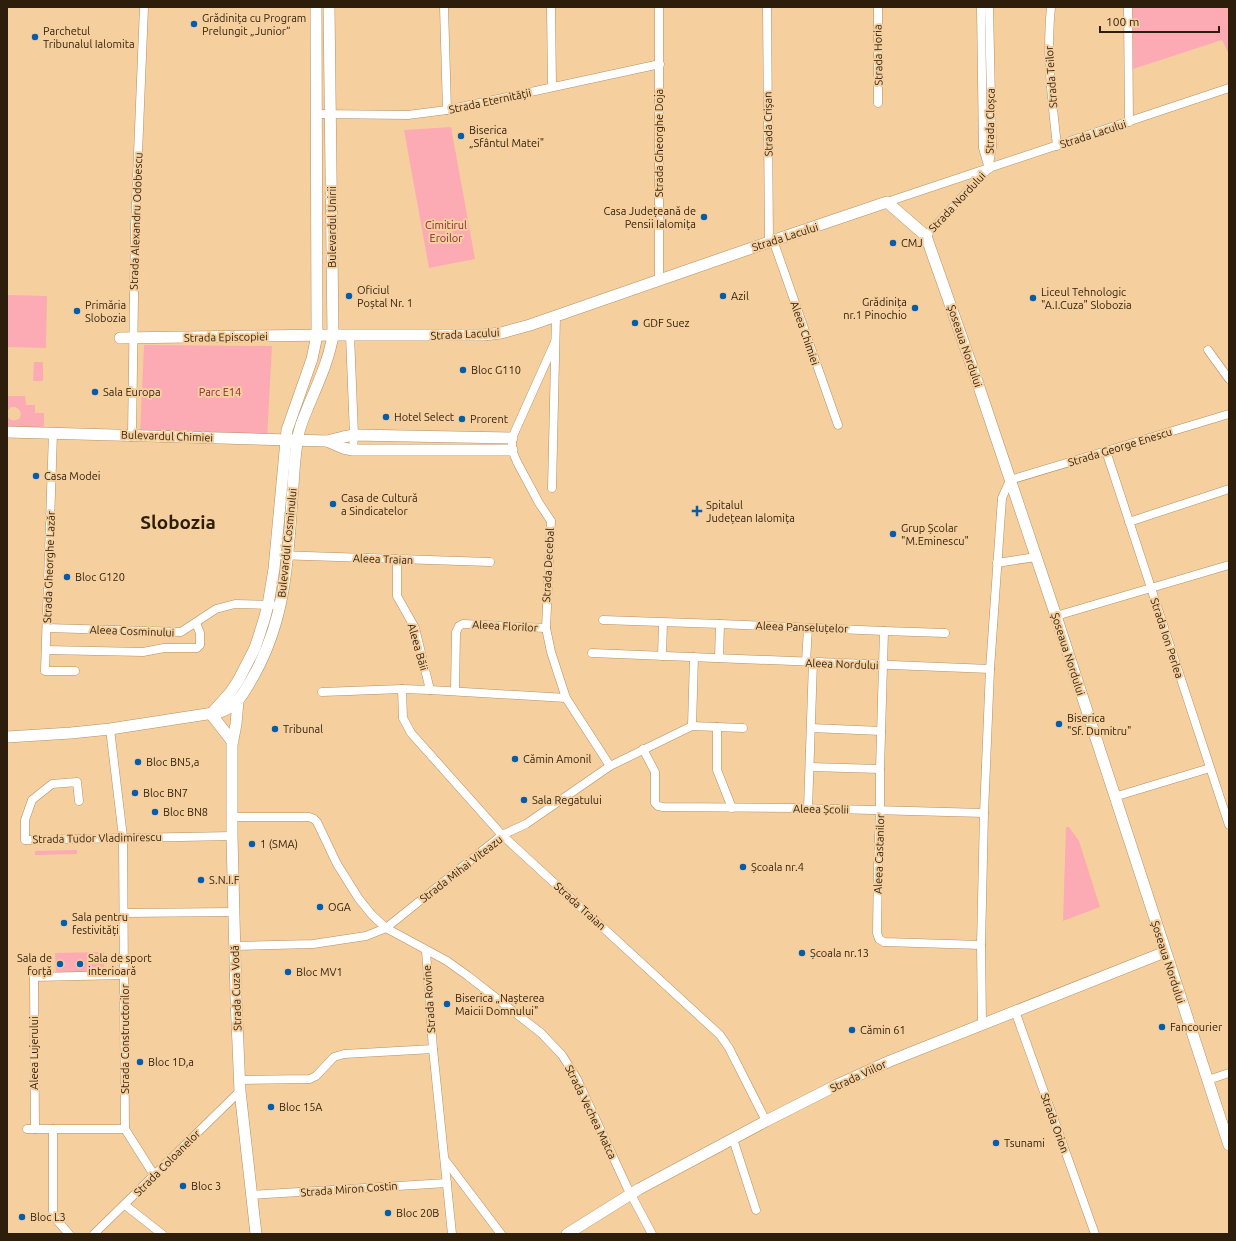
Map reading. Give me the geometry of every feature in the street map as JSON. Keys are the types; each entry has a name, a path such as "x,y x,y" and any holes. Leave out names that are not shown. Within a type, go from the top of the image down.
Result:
{"street":[{"name":"Strada Alexandru Odobescu","path":"132,435 135,222 144,7"},
{"name":"Bulevardul Unirii","path":"286,439 289,424 312,359 318,335 316,7"},
{"name":"Bulevardul Unirii","path":"297,440 301,425 329,356 333,335 329,7"},
{"path":"444,7 447,110"},
{"path":"550,7 552,87"},
{"name":"Strada Gheorghe Doja","path":"659,7 659,280"},
{"name":"Strada Crișan","path":"767,7 771,241"},
{"name":"Strada Horia","path":"878,7 878,103"},
{"name":"Strada Cloșca","path":"981,7 984,148 989,169"},
{"name":"Strada Cloșca","path":"989,7 992,147 989,169"},
{"name":"Strada Teilor","path":"1051,7 1048,32 1057,146"},
{"path":"1128,7 1129,122"},
{"name":"Strada Eternității","path":"317,114 408,115 447,110 660,64"},
{"name":"Strada Lacului","path":"333,335 483,335 501,333 524,327 771,241 1229,88"},
{"name":"Strada Nordului","path":"926,236 989,169"},
{"name":"Șoseaua Nordului","path":"887,202 926,236 975,375 1056,616 1229,1145"},
{"name":"Aleea Chimiei","path":"771,241 838,425"},
{"name":"Strada Decebal","path":"552,488 556,316"},
{"name":"Strada Episcopiei","path":"120,338 333,335"},
{"path":"350,335 354,435 353,450"},
{"name":"Strada Decebal","path":"555,342 512,438 512,450 535,496 551,521 546,628 551,652 566,698 610,766"},
{"path":"1208,350 1229,379"},
{"name":"Strada George Enescu","path":"1010,480 1229,414"},
{"name":"Bulevardul Chimiei","path":"7,432 327,441 354,435 512,438"},
{"name":"Strada Gheorghe Lazăr","path":"53,433 45,671 75,671"},
{"name":"Bulevardul Cosminului","path":"211,714 230,692 249,661 260,634 268,605 276,555 286,439"},
{"name":"Bulevardul Cosminului","path":"7,736 110,729 211,714 224,710 238,701 259,666 271,637 281,606 288,556 297,440"},
{"name":"Bulevardul Chimiei","path":"327,441 343,448 353,450 512,450"},
{"name":"Strada Ion Perlea","path":"1106,451 1229,825"},
{"path":"982,1024 981,945 984,813 990,669 1002,498 1010,480"},
{"path":"1129,522 1229,489"},
{"name":"Aleea Traian","path":"276,555 490,562"},
{"path":"997,563 1036,557"},
{"name":"Aleea Băii","path":"397,560 397,596 415,628 430,690"},
{"path":"1056,616 1229,565"},
{"name":"Aleea Cosminului","path":"47,628 181,632 216,609 235,604 281,606"},
{"name":"Aleea Panseluțelor","path":"603,620 945,633"},
{"path":"46,650 143,652 164,648 197,648 200,645 200,638 196,623"},
{"path":"662,656 663,623"},
{"name":"Aleea Florilor","path":"455,691 456,632 459,626 463,624 546,628"},
{"path":"720,624 720,658"},
{"path":"808,628 811,728 808,809"},
{"path":"883,665 884,631"},
{"name":"Aleea Nordului","path":"592,653 990,669"},
{"path":"694,657 692,726 743,728"},
{"name":"Aleea Castanilor","path":"883,665 877,933 879,939 884,942 981,945"},
{"path":"322,692 402,689 566,698"},
{"name":"Strada Traian","path":"402,689 402,709 406,726 502,835 720,1035 729,1048 766,1121"},
{"name":"Strada Cuza Vodă","path":"238,701 236,724 232,741 232,836 235,946 240,1085 256,1234"},
{"path":"211,714 232,741"},
{"name":"Strada Mihai Viteazu","path":"235,946 313,944 366,936 386,928 502,835 526,824 610,766 692,726"},
{"path":"717,727 717,770 732,808"},
{"path":"811,728 881,731"},
{"name":"Strada Constructorilor","path":"110,729 123,837 125,913 125,1128"},
{"name":"Aleea Școlii","path":"643,749 655,772 655,802 658,806 984,813"},
{"path":"810,767 880,769"},
{"path":"1114,797 1210,768"},
{"name":"Strada Tudor Vladimirescu","path":"79,801 77,782 52,784 32,800 24,820 25,840 232,836"},
{"name":"Strada Rovine","path":"232,817 309,817 314,819 317,822 337,864 358,899 386,928 426,950 433,1050 452,1234"},
{"path":"125,913 234,912"},
{"name":"Strada Vechea Matca","path":"426,950 452,965 486,989 541,1033 562,1055 577,1079 631,1194 652,1234"},
{"name":"Strada Viilor","path":"567,1234 631,1194 766,1121 837,1085 890,1061 1165,952"},
{"name":"Aleea Lujerului","path":"53,1129 31,1129 34,977 125,975"},
{"name":"Strada Orion","path":"1015,1011 1096,1234"},
{"path":"240,1085 310,1079 316,1076 334,1057 344,1054 433,1050"},
{"path":"1208,1080 1229,1072"},
{"name":"Strada Coloanelor","path":"94,1234 154,1175 240,1085"},
{"path":"69,1234 55,1218 53,1211 53,1129 125,1128 154,1175"},
{"path":"733,1139 756,1210"},
{"path":"444,1160 502,1234"},
{"name":"Strada Miron Costin","path":"251,1195 447,1183"},
{"path":"125,1204 162,1234"}],"green space":[{"path":"1133,7 1229,7 1229,54 1222,40 1133,69"},
{"name":"Cimitirul Eroilor","path":"451,127 475,259 429,268 404,130"},
{"path":"7,295 47,296 46,348 7,347"},
{"name":"Parc E14","path":"144,345 272,346 267,439 140,435"},
{"path":"34,362 43,362 43,381 33,381"},
{"path":"7,396 25,396 26,405 35,405 35,413 44,413 44,433 7,432 7,416 14,420 20,418 21,413 15,407 11,407 7,411"},
{"path":"1066,827 1069,827 1079,841 1100,907 1063,921"},
{"path":"77,850 77,854 35,855 35,851"},
{"name":"Sala de sport interioară","path":"104,952 104,972 56,973 55,953"}],"place":[{"name":"Grădinița cu Program Prelungit „Junior“","path":"194,24"},
{"name":"Parchetul Tribunalul Ialomita","path":"35,37"},
{"name":"Biserica „Sfântul Matei\"","path":"461,136"},
{"name":"Casa Județeană de Pensii Ialomița","path":"704,217"},
{"name":"CMJ","path":"893,243"},
{"name":"Oficiul Poștal Nr. 1","path":"349,296"},
{"name":"Azil","path":"723,296"},
{"name":"Liceul Tehnologic \"A.I.Cuza\" Slobozia","path":"1033,298"},
{"name":"Grădinița nr.1 Pinochio","path":"915,308"},
{"name":"Primăria Slobozia","path":"77,311"},
{"name":"GDF Suez","path":"635,323"},
{"name":"Bloc G110","path":"463,370"},
{"name":"Sala Europa","path":"95,392"},
{"name":"Hotel Select","path":"386,417"},
{"name":"Prorent","path":"462,419"},
{"name":"Casa Modei","path":"36,476"},
{"name":"Casa de Cultură a Sindicatelor","path":"333,504"},
{"name":"Spitalul Județean Ialomița","path":"697,511"},
{"name":"Grup Școlar \"M.Eminescu\"","path":"893,534"},
{"name":"Bloc G120","path":"67,577"},
{"name":"Biserica \"Sf. Dumitru\"","path":"1059,724"},
{"name":"Tribunal","path":"275,729"},
{"name":"Cămin Amonil","path":"515,759"},
{"name":"Bloc BN5,a","path":"138,762"},
{"name":"Bloc BN7","path":"135,793"},
{"name":"Sala Regatului","path":"524,800"},
{"name":"Bloc BN8","path":"155,812"},
{"name":"1 (SMA)","path":"252,844"},
{"name":"Școala nr.4","path":"743,867"},
{"name":"S.N.I.F","path":"201,880"},
{"name":"OGA","path":"320,907"},
{"name":"Sala pentru festivități","path":"64,923"},
{"name":"Școala nr.13","path":"802,953"},
{"name":"Sala de forță","path":"60,964"},
{"name":"Sala de sport interioară","path":"80,964"},
{"name":"Bloc MV1","path":"288,972"},
{"name":"Biserica „Nașterea Maicii Domnului\"","path":"447,1004"},
{"name":"Fancourier","path":"1162,1027"},
{"name":"Cămin 61","path":"852,1030"},
{"name":"Bloc 1D,a","path":"140,1062"},
{"name":"Bloc 15A","path":"271,1107"},
{"name":"Tsunami","path":"996,1143"},
{"name":"Bloc 3","path":"183,1186"},
{"name":"Bloc 20B","path":"388,1213"},
{"name":"Bloc L3","path":"22,1217"}],"district":[{"name":"Slobozia","path":"178,522"}]}
